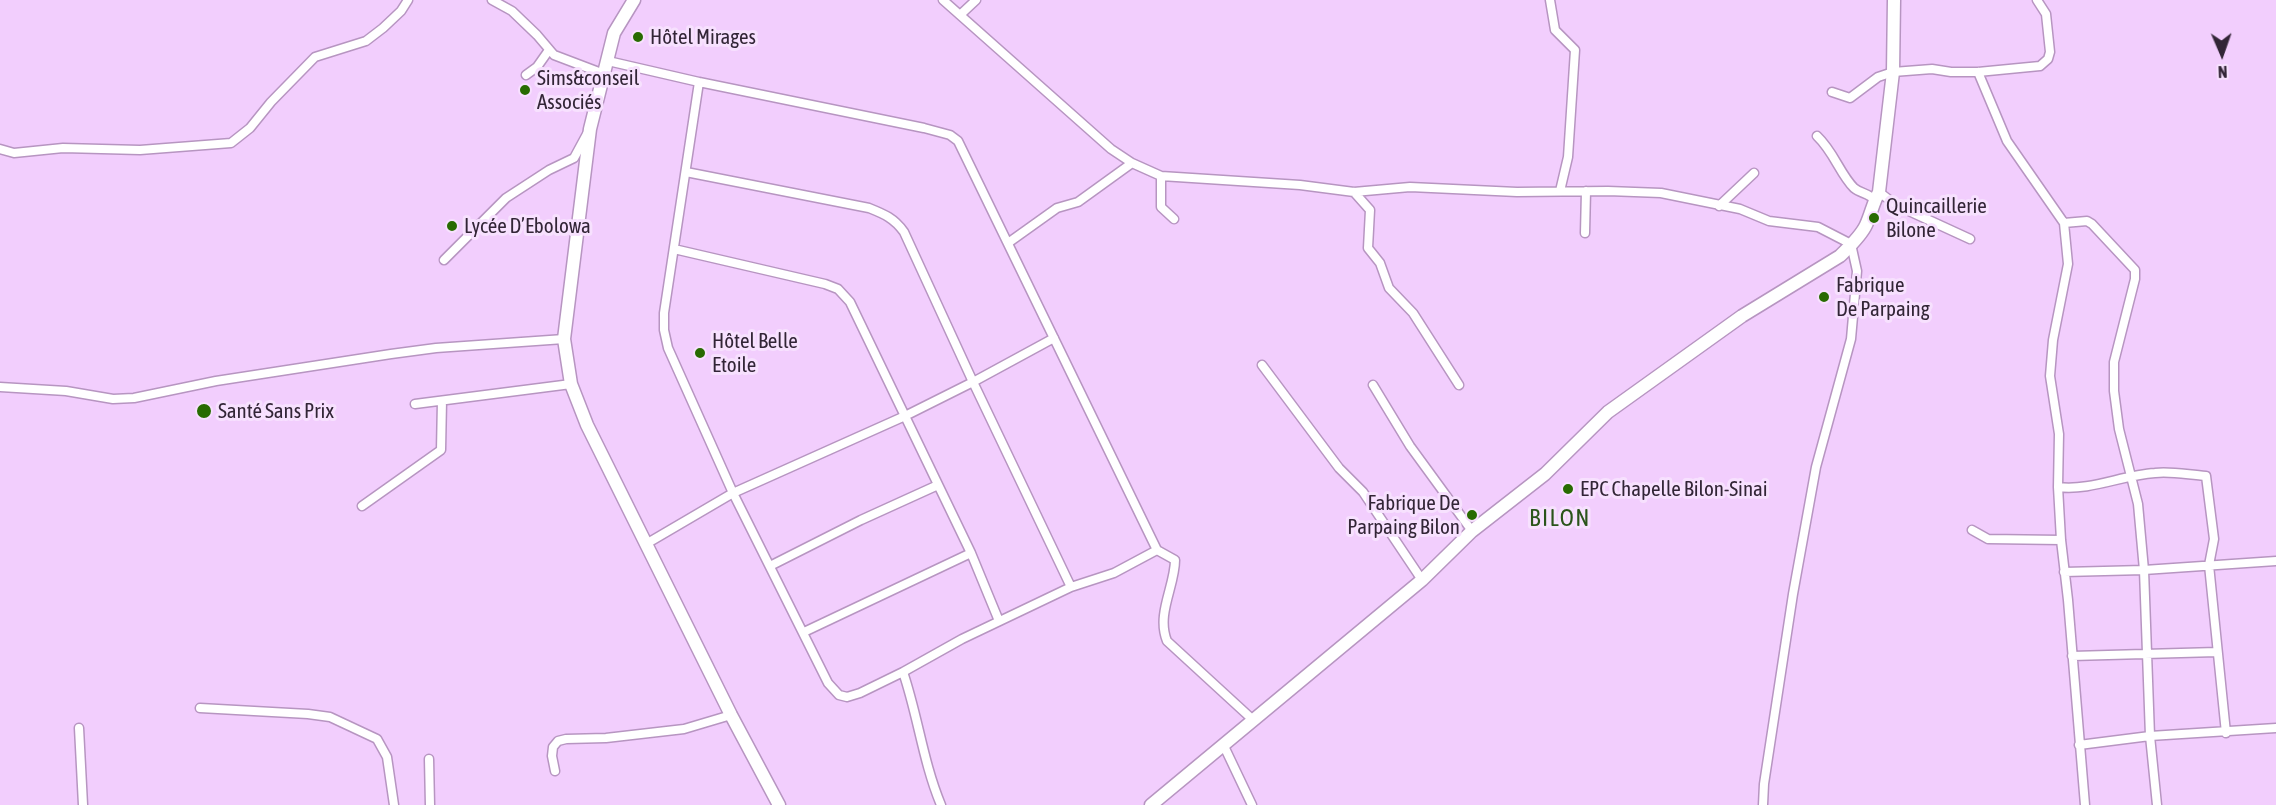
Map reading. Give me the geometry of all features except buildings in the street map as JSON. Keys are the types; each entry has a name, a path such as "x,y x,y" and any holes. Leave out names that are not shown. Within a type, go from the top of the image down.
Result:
{"main road":[{"path":"634,0 614,33 590,129 564,339 571,384 586,425 731,715 779,805"},
{"path":"1154,804 1222,744 1422,580 1472,531 1545,474 1608,412 1742,316 1840,255 1851,244 1865,226 1877,196 1893,72 1894,0"}],"street":[{"path":"0,149 14,153 63,148 140,150 231,143 249,128 315,57 366,41 401,11 408,0"},
{"path":"492,0 512,11 537,34 554,56 603,74"},
{"path":"943,0 1111,149 1132,163 1161,176 1300,185 1354,192 1410,187 1466,191 1650,192 1740,209 1769,220 1818,227 1851,244 1857,271 1851,339 1815,467 1793,594 1764,784 1763,805"},
{"path":"960,15 976,0"},
{"path":"1550,0 1555,30 1575,50 1568,157 1560,191"},
{"path":"1832,92 1850,98 1878,76 1893,72 1932,69 1978,72 2040,66 2048,59 2050,52 2046,14 2037,0"},
{"path":"526,75 537,67 549,50"},
{"path":"608,60 699,82 924,128 950,135 958,141 1157,550 1175,560 1165,606 1164,634 1167,640 1252,719"},
{"path":"1978,72 2007,141 2064,223 2066,234 2068,264 2052,340 2050,376 2059,434 2058,487 2061,540 2085,805"},
{"path":"699,82 664,313 664,330 668,348 733,493 828,683 839,695 847,697 860,693 999,621 1071,587 1114,573 1157,550"},
{"path":"444,260 506,198 549,170 574,158 590,129"},
{"path":"1817,136 1828,147 1855,189 1872,197 1877,196 1970,239"},
{"path":"1008,243 1057,208 1078,202 1132,163"},
{"path":"686,172 869,208 888,215 896,221 904,232 1071,587"},
{"path":"1719,206 1754,173"},
{"path":"1161,176 1161,207 1174,219"},
{"path":"1585,232 1586,191"},
{"path":"1354,192 1370,210 1368,248 1380,263 1389,288 1413,313 1459,386"},
{"path":"2064,223 2086,221 2092,224 2135,270 2135,279 2114,362 2114,391 2120,429 2138,504 2144,570 2150,736 2157,805"},
{"path":"674,249 825,284 838,289 850,302 971,553 999,621"},
{"path":"646,544 733,493 905,416 1054,338"},
{"path":"0,387 66,391 113,399 134,398 216,381 391,354 436,348 564,339"},
{"path":"1262,365 1339,468 1363,492 1422,580"},
{"path":"414,404 571,384"},
{"path":"1373,385 1410,446 1472,531"},
{"path":"362,506 441,450 442,401"},
{"path":"2058,487 2072,489 2093,486 2110,480 2156,472 2206,476 2214,539 2209,565 2226,733"},
{"path":"770,566 861,520 938,485"},
{"path":"1972,530 1988,539 2061,540"},
{"path":"804,632 971,553"},
{"path":"2064,572 2144,570 2276,561"},
{"path":"2072,656 2217,652"},
{"path":"903,672 915,706 923,752 932,784 941,805"},
{"path":"200,708 330,717 377,739 387,757 394,805"},
{"path":"555,771 552,756 553,747 558,741 684,729 731,715"},
{"path":"79,728 83,805"},
{"path":"2079,746 2150,736 2226,733 2276,728"},
{"path":"1222,744 1252,805"},
{"path":"429,759 430,805"}],"place":[{"name":"Hôtel Mirages","path":"638,37"},
{"name":"Sims&conseil Associés","path":"525,90"},
{"name":"Quincaillerie Bilone","path":"1874,218"},
{"name":"Lycée D’Ebolowa","path":"452,226"},
{"name":"Fabrique De Parpaing","path":"1824,297"},
{"name":"Hôtel Belle Etoile","path":"700,353"},
{"name":"Santé Sans Prix","path":"204,411"},
{"name":"EPC Chapelle Bilon-Sinai","path":"1568,489"},
{"name":"Fabrique De Parpaing Bilon","path":"1472,515"}],"district":[{"name":"BILON","path":"1560,518"}]}
